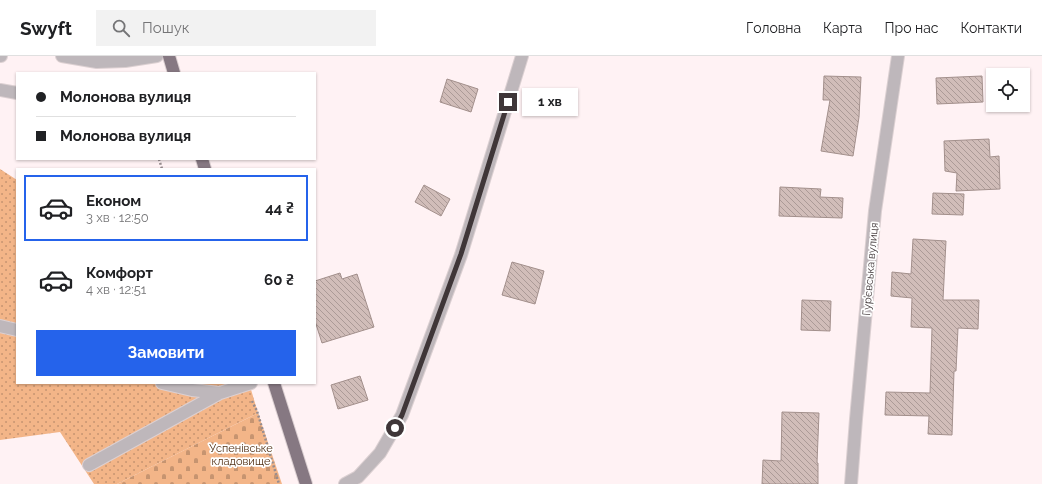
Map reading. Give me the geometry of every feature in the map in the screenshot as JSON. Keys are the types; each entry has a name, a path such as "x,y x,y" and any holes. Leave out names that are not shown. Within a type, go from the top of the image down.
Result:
{"highway":[{"path":"169,56 174,72"},
{"path":"274,384 306,484"}],"street":[{"path":"62,56 96,68 125,61 157,56"},
{"path":"345,484 358,477 380,453 402,415 461,254 522,56"},
{"name":"Гур’євська вулиця","path":"851,484 876,211 898,56"},
{"path":"0,90 16,93"},
{"path":"0,326 16,330"},
{"path":"166,384 192,390 220,393"},
{"path":"89,465 220,393 247,384"}],"path":[{"path":"247,384 257,411 279,484"}],"green space":[{"path":"0,169 16,179 16,384 249,384 258,413 117,484 94,484 60,432 0,440"},
{"name":"Успенівське кладовище","path":"258,413 282,484 117,484"}],"building":[{"path":"824,76 861,77 859,117 853,156 821,151 830,100 823,100"},
{"path":"982,76 983,102 937,104 936,78"},
{"path":"447,79 478,89 471,112 440,102"},
{"path":"989,139 990,157 999,156 1000,189 956,191 957,173 945,171 944,141"},
{"path":"424,185 450,199 441,216 415,202"},
{"path":"780,187 821,189 820,197 843,198 842,218 779,216"},
{"path":"933,193 964,194 963,215 932,214"},
{"path":"913,239 946,241 943,300 979,300 978,329 958,328 956,371 954,371 952,435 928,434 929,416 885,415 886,392 930,393 932,328 911,327 912,298 891,296 892,272 911,274"},
{"path":"512,262 544,271 535,304 502,295"},
{"path":"340,273 342,279 357,274 374,327 322,343 316,324 316,281"},
{"path":"802,300 831,301 830,331 801,330"},
{"path":"360,376 368,400 338,409 331,385"},
{"path":"782,412 819,413 817,463 818,484 762,484 763,460 781,461"}],"route":[{"path":"395,428 402,415 461,254 508,102"}]}
